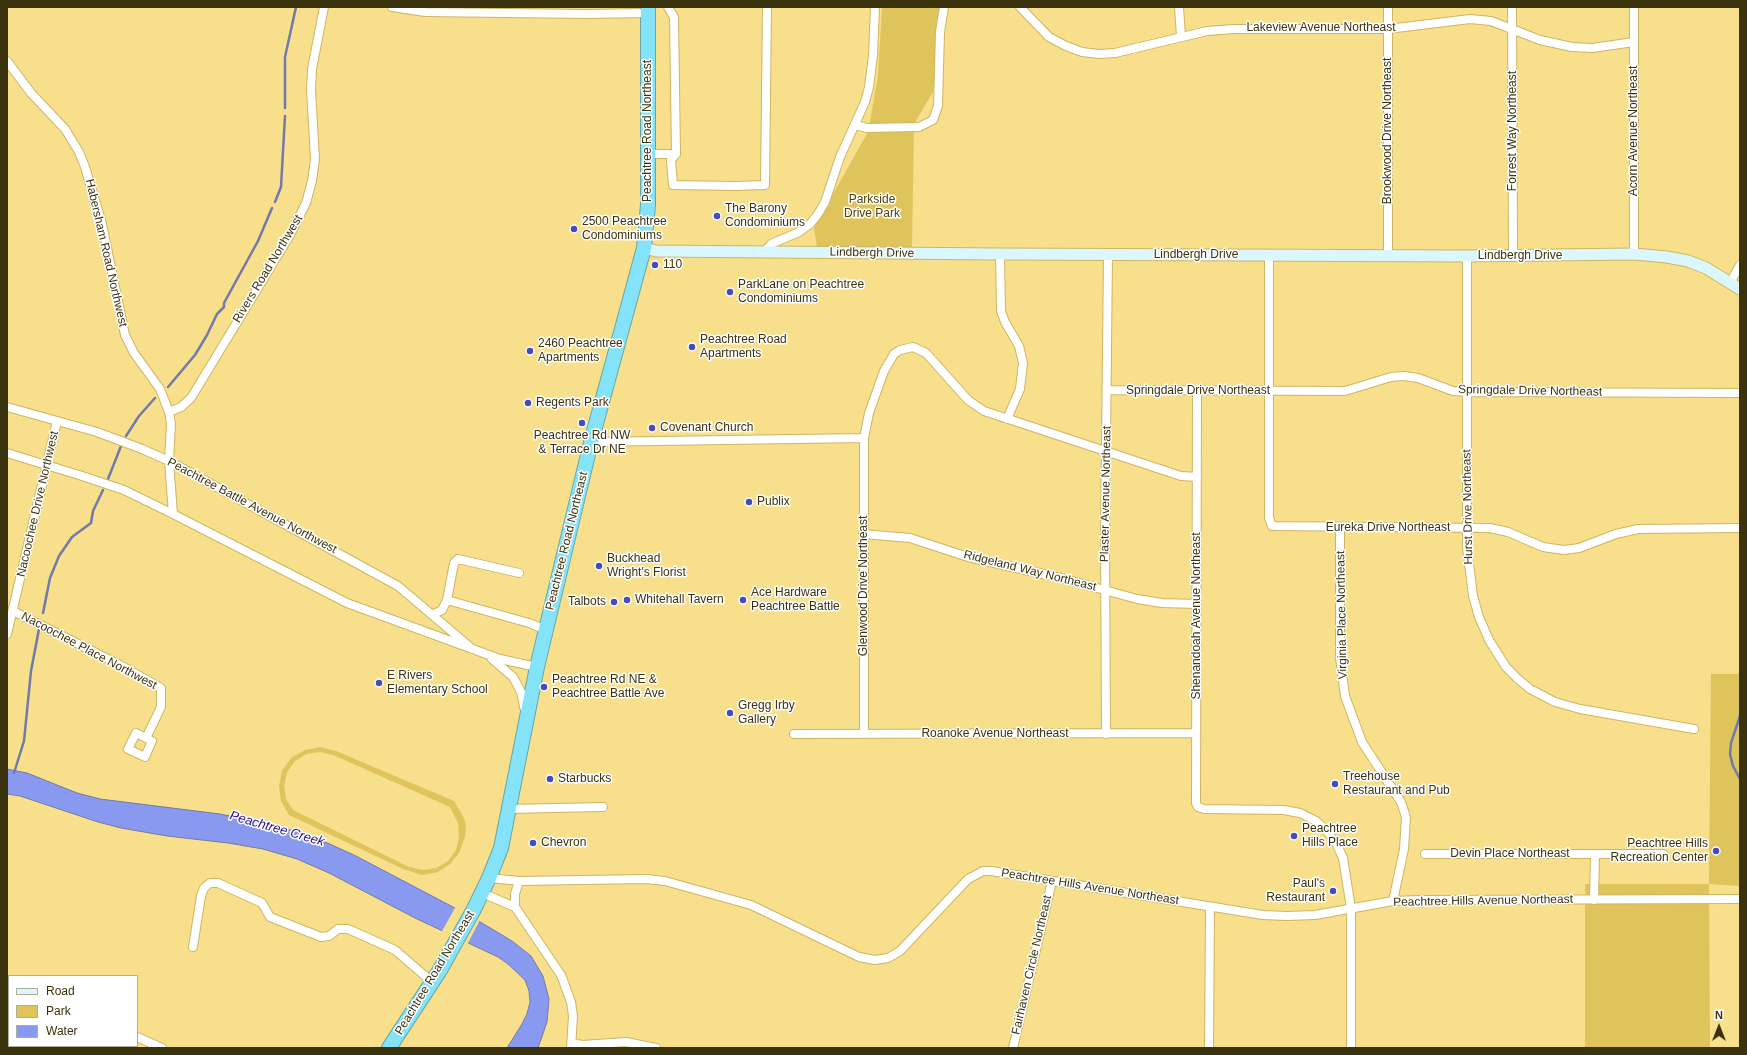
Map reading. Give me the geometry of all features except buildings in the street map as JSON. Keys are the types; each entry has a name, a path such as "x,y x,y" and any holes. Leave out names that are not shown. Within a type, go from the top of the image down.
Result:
{"highway":[{"name":"Peachtree Road Northeast","path":"389,1048 436,976 474,909 501,848 537,667 591,442 644,248 648,219 648,10"}],"main road":[{"name":"Lindbergh Drive","path":"644,248 656,251 1108,255 1513,256 1634,254 1667,257 1688,261 1706,268 1740,289"}],"street":[{"name":"Rivers Road Northwest","path":"169,412 181,407 191,398 290,235 306,203 312,181 315,158 312,69 324,7"},
{"path":"392,7 425,12 648,10"},
{"path":"668,7 674,17 676,154 671,160 673,185 764,185 767,7"},
{"path":"765,251 772,243 799,232 818,214 865,102 873,55 875,7"},
{"path":"855,125 867,128 919,126 932,120 938,106 940,32 944,7"},
{"name":"Lakeview Avenue Northeast","path":"1020,7 1050,37 1066,46 1082,52 1099,54 1115,53 1181,36 1234,29 1388,29 1470,19 1491,21 1540,40 1572,47 1592,48 1634,42"},
{"path":"1180,7 1181,36"},
{"name":"Brookwood Drive Northeast","path":"1388,7 1388,256"},
{"name":"Forrest Way Northeast","path":"1512,7 1513,256"},
{"name":"Acorn Avenue Northeast","path":"1634,7 1634,254"},
{"name":"Habersham Road Northwest","path":"7,61 30,93 61,124 79,152 102,224 126,335 134,353 160,389 169,412"},
{"path":"649,154 676,154"},
{"path":"1000,254 1001,311 1005,322 1019,346 1023,363 1020,389 1007,418"},
{"name":"Plaster Avenue Northeast","path":"1106,734 1108,255"},
{"path":"1269,255 1269,391"},
{"name":"Hurst Drive Northeast","path":"1467,256 1466,528 1469,567 1479,617 1496,653 1518,679 1541,695 1567,706 1694,728"},
{"path":"1730,283 1740,265"},
{"name":"Glenwood Drive Northeast","path":"864,734 864,438 869,413 884,371 894,354 907,348 918,348 926,353 975,406 1181,476 1197,478"},
{"name":"Springdale Drive Northeast","path":"1108,390 1345,391 1391,378 1404,376 1418,378 1453,391 1466,392 1740,393"},
{"name":"Shenandoah Avenue Northeast","path":"1197,391 1196,803 1198,807 1204,809 1284,810 1300,813 1316,822 1328,832 1337,845 1343,858 1351,908"},
{"name":"Eureka Drive Northeast","path":"1269,391 1268,518 1272,526 1294,528 1466,528 1500,530 1543,546 1564,550 1579,548 1616,534 1638,529 1740,528"},
{"name":"Peachtree Battle Avenue Northwest","path":"7,407 123,441 169,461 398,586 434,614 474,650"},
{"path":"169,412 171,424 169,461 173,514"},
{"name":"Nacoochee Drive Northwest","path":"7,634 57,421"},
{"path":"591,442 864,438"},
{"name":"Peachtree Battle Avenue Northwest","path":"7,453 124,490 342,600 485,654 537,667"},
{"name":"Virginia Place Northeast","path":"1340,528 1340,657 1345,696 1362,742 1401,802 1406,817 1404,849 1393,901"},
{"name":"Ridgeland Way Northeast","path":"863,534 910,538 968,557 1150,602 1197,604"},
{"path":"434,614 442,610 447,600 454,563 458,559 519,573"},
{"path":"447,600 529,623 546,630"},
{"name":"Nacoochee Place Northwest","path":"13,611 120,665 161,688 161,707 146,738"},
{"name":"Peachtree Battle Avenue Northwest","path":"485,654 504,668 513,677 521,692 526,719"},
{"name":"Roanoke Avenue Northeast","path":"794,734 1196,733"},
{"path":"508,809 603,807"},
{"name":"Devin Place Northeast","path":"1425,854 1663,854"},
{"path":"1594,900 1595,854"},
{"name":"Peachtree Hills Avenue Northeast","path":"489,878 519,881 646,879 665,881 750,905 859,957 875,960 888,958 900,951 968,879 976,873 991,871 1210,907 1287,916 1315,915 1393,901 1740,899"},
{"path":"515,907 515,894 519,881"},
{"name":"Fairhaven Circle Northeast","path":"1013,1048 1052,881"},
{"path":"193,947 201,896 204,888 210,883 218,883 262,903 270,917 321,937 329,936 338,929 348,928 395,950 436,976"},
{"path":"482,893 515,907 549,955 567,988 574,1016 572,1046 626,1042 656,1048"},
{"path":"1208,1048 1210,907"},
{"path":"1351,908 1351,1048"},
{"path":"138,1037 162,1048"}],"green space":[{"name":"Parkside Drive Park","path":"882,7 943,7 933,92 914,124 912,247 817,247 814,228 868,132 878,76"},
{"path":"1711,674 1740,674 1740,886 1709,884"},
{"path":"320,747 336,751 454,801 464,818 466,826 465,837 459,853 450,864 438,872 422,875 403,869 289,815 281,801 279,786 282,771 291,758 305,750","holes":["320,752 333,755 450,807 458,823 459,837 456,850 448,861 436,868 423,870 409,867 293,810 286,799 284,786 287,772 295,761 306,754"]},
{"path":"1585,884 1709,884 1710,1048 1585,1048"}],"water":[{"name":"Peachtree Creek","path":"7,769 27,773 77,793 100,799 220,814 266,823 312,836 356,856 472,917 512,941 531,956 543,976 549,999 547,1022 538,1048 507,1048 527,1014 530,1002 529,991 525,980 498,957 415,918 329,873 297,859 263,849 121,828 98,822 20,796 7,794"}],"pier":[{"path":"456,906 480,920 467,945 441,933"}],"waterway":[{"path":"285,108 285,57 296,7"},
{"path":"275,202 281,187 285,116"},
{"path":"168,387 195,355 217,314 224,307 224,303 258,241 272,208"},
{"path":"126,436 139,416 155,398"},
{"path":"108,479 121,446"},
{"path":"43,613 50,578 59,556 72,537 91,523 93,511 103,490"},
{"path":"14,773 24,741 31,671 39,629"},
{"path":"1740,716 1731,743 1730,754 1733,766 1740,779"}],"place":[{"name":"The Barony Condominiums","path":"717,216"},
{"name":"2500 Peachtree Condominiums","path":"574,229"},
{"name":"110","path":"655,265"},
{"name":"ParkLane on Peachtree Condominiums","path":"730,292"},
{"name":"Peachtree Road Apartments","path":"692,347"},
{"name":"2460 Peachtree Apartments","path":"530,351"},
{"name":"Regents Park","path":"528,403"},
{"name":"Peachtree Rd NW & Terrace Dr NE","path":"582,423"},
{"name":"Covenant Church","path":"652,428"},
{"name":"Publix","path":"749,502"},
{"name":"Buckhead Wright's Florist","path":"599,566"},
{"name":"Whitehall Tavern","path":"627,600"},
{"name":"Ace Hardware Peachtree Battle","path":"743,600"},
{"name":"Talbots","path":"614,602"},
{"name":"E Rivers Elementary School","path":"379,683"},
{"name":"Peachtree Rd NE & Peachtree Battle Ave","path":"544,687"},
{"name":"Gregg Irby Gallery","path":"730,713"},
{"name":"Starbucks","path":"550,779"},
{"name":"Treehouse Restaurant and Pub","path":"1335,784"},
{"name":"Peachtree Hills Place","path":"1294,836"},
{"name":"Chevron","path":"533,843"},
{"name":"Peachtree Hills Recreation Center","path":"1716,851"},
{"name":"Paul's Restaurant","path":"1333,891"}]}
